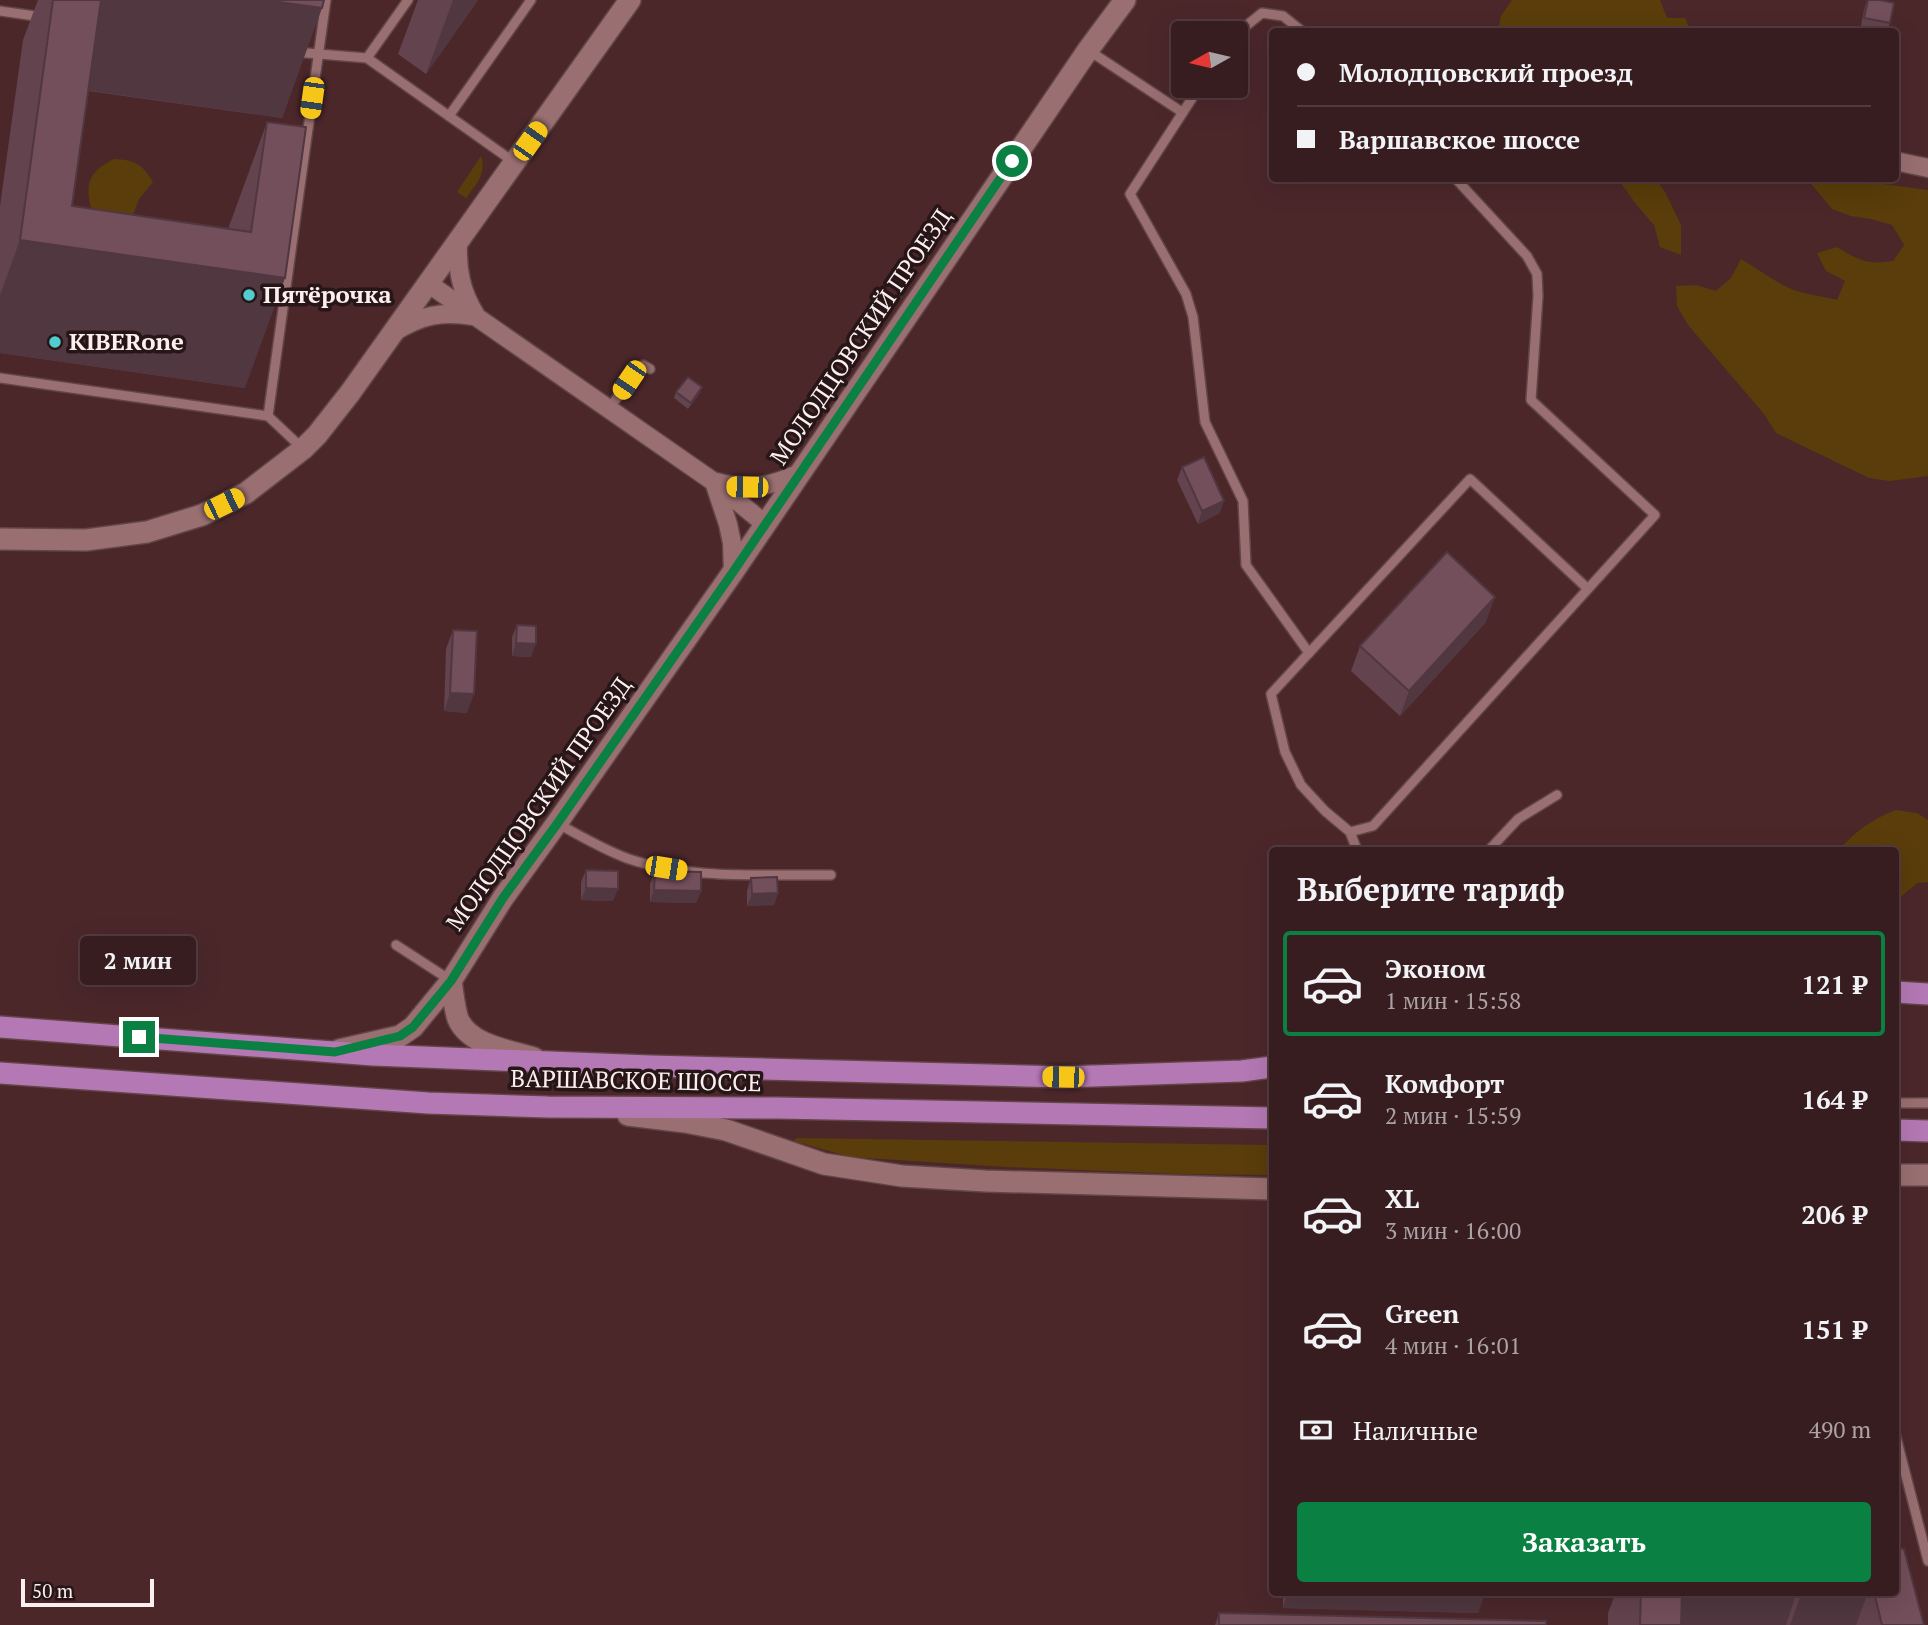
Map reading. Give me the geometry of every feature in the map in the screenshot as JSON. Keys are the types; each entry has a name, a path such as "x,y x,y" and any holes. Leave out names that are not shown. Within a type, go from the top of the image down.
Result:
{"main road":[{"path":"1899,992 1928,994"},
{"name":"ВАРШАВСКОЕ ШОССЕ","path":"0,1027 335,1052 552,1063 1063,1077 1242,1071 1269,1067"},
{"name":"ВАРШАВСКОЕ ШОССЕ","path":"0,1073 428,1103 575,1108 792,1108 1269,1118"},
{"path":"1899,1130 1928,1131"}],"street":[{"path":"0,538 86,540 147,532 202,515 246,493 303,449 350,393 630,0"},
{"name":"МОЛОДЦОВСКИЙ ПРОЕЗД","path":"335,1052 400,1036 413,1027 451,981 503,898 733,572 1088,50 1125,0"},
{"path":"1899,162 1928,168"},
{"path":"458,243 460,281 466,300 477,317"},
{"path":"429,284 714,482 765,524"},
{"path":"394,332 412,321 433,314 455,313 477,317"},
{"path":"714,482 733,487 761,487 777,484 800,473"},
{"path":"714,482 729,524 733,572"},
{"path":"451,981 457,1017 462,1027 471,1035 482,1042 552,1063"},
{"path":"575,1108 726,1130 824,1164 902,1176 1269,1189"},
{"path":"1899,1175 1928,1175"}],"lane":[{"path":"2,0 0,13 56,19"},
{"path":"268,416 326,0"},
{"path":"367,58 408,0"},
{"path":"449,116 531,0"},
{"path":"1248,24 1262,13 1283,16 1298,28"},
{"path":"279,50 367,58 515,163"},
{"path":"1088,50 1182,112"},
{"path":"1192,98 1130,194 1186,293 1192,317 1205,422 1242,501 1246,565 1309,653"},
{"path":"1350,831 1373,825 1655,515 1531,400 1537,274 1528,257 1459,182"},
{"path":"609,409 638,368 643,365 650,369"},
{"path":"0,378 268,416 303,449"},
{"path":"1356,847 1350,831 1325,811 1301,785 1285,752 1271,694 1470,479 1587,588"},
{"path":"1492,847 1518,819 1557,795"},
{"path":"557,824 629,859 666,868 701,873 831,875"},
{"path":"396,945 451,981"},
{"path":"1899,1103 1928,1103"},
{"path":"1899,1449 1928,1561"}],"shaded area":[{"path":"1512,0 1660,0 1667,18 1685,18 1690,28 1499,28 1501,16"},
{"path":"481,156 482,174 466,198 457,192"},
{"path":"114,159 138,164 153,182 139,199 130,223 92,210 89,193 91,179 99,168"},
{"path":"1620,182 1658,182 1681,225 1681,255 1660,247 1654,225"},
{"path":"1810,182 1868,182 1928,190 1928,476 1890,481 1869,478 1776,433 1764,414 1688,325 1677,306 1676,286 1696,285 1716,291 1731,278 1741,259 1787,287 1837,300 1845,281 1826,271 1817,253 1837,247 1863,260 1893,261 1904,245 1892,225 1832,209"},
{"path":"1896,810 1917,813 1928,820 1928,882 1917,883 1899,899 1899,847 1842,847 1865,826"},
{"path":"796,1138 1269,1145 1269,1175 1007,1167 850,1157 794,1141"}],"building":[{"path":"53,0 101,0 72,206 251,232 267,122 306,127 285,278 20,240"},
{"path":"264,0 324,0 322,8"},
{"path":"1868,0 1894,3 1890,23 1864,18"},
{"path":"688,377 702,387 691,403 676,392"},
{"path":"1204,457 1224,501 1202,511 1182,467"},
{"path":"1447,552 1495,597 1409,691 1360,646"},
{"path":"517,625 536,626 536,644 516,643"},
{"path":"453,630 477,631 474,694 450,693"},
{"path":"586,870 618,871 618,889 586,888"},
{"path":"655,871 701,872 701,891 654,890"},
{"path":"777,877 778,893 752,894 751,878"},
{"path":"1899,1548 1904,1549 1924,1625 1882,1625 1875,1596 1899,1596"},
{"path":"1641,1596 1682,1596 1681,1625 1640,1625"},
{"path":"1219,1613 1546,1621 1546,1625 1219,1625"}],"place":[{"name":"Пятёрочка","path":"249,295"},
{"name":"KIBERone","path":"55,342"}],"route":[{"path":"139,1037 335,1052 400,1036 413,1027 451,981 503,898 733,572 1012,161"}]}
